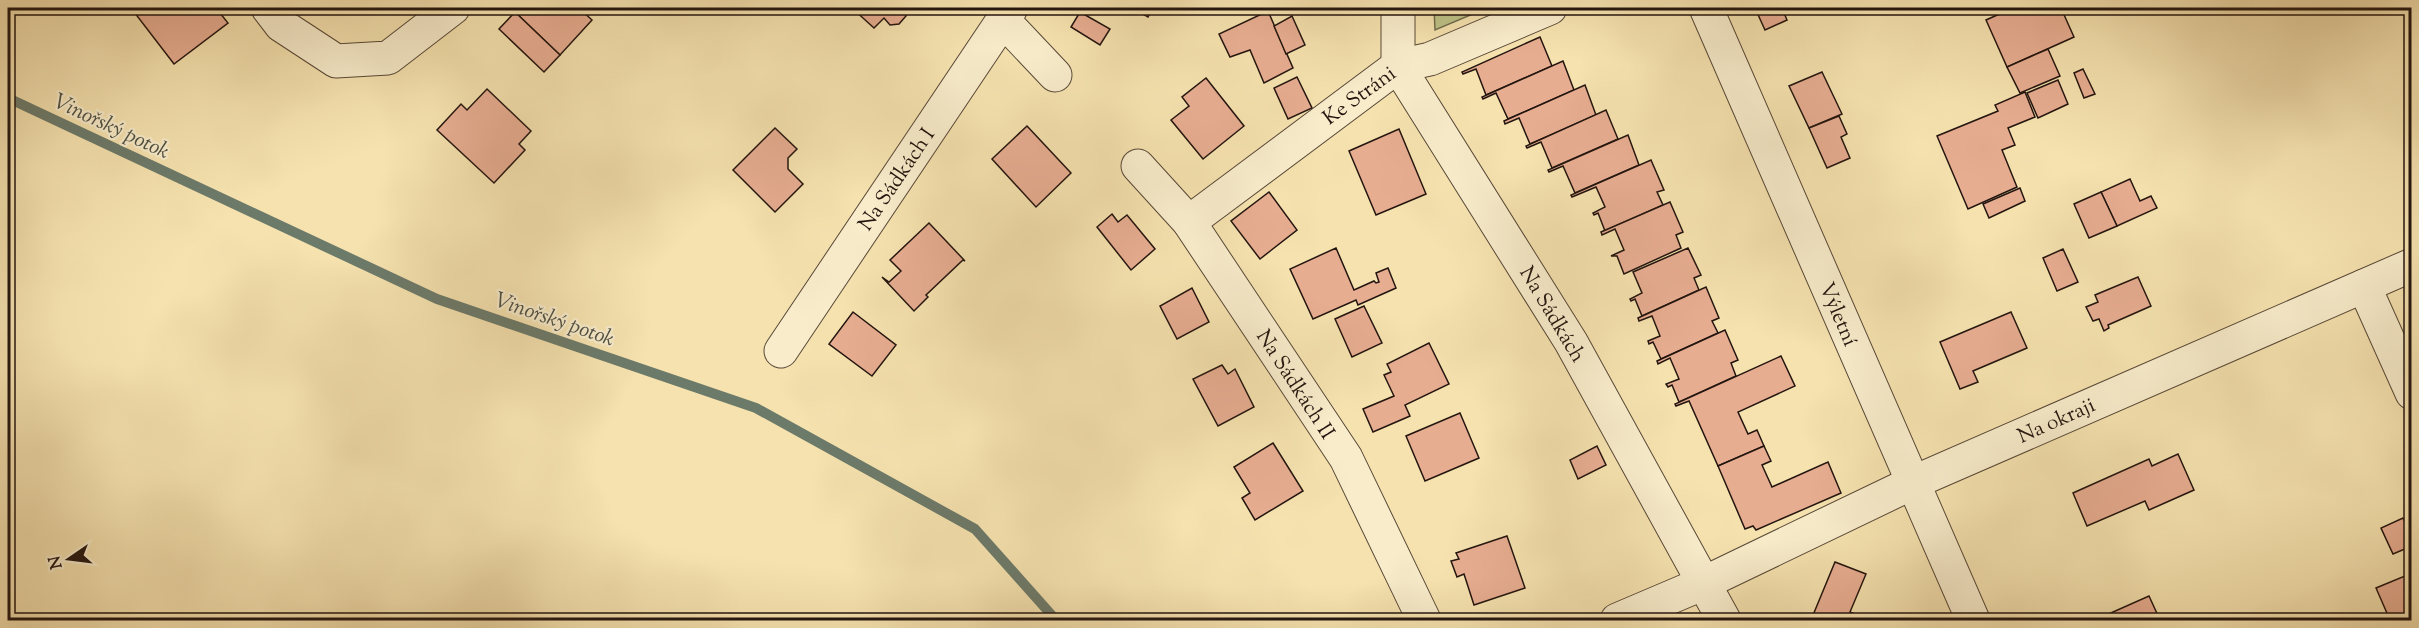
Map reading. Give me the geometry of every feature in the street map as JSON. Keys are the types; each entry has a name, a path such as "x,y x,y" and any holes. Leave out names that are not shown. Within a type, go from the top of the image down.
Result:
{"street":[{"path":"268,8 281,25 336,61 388,57 453,8"},
{"path":"1398,8 1398,66"},
{"name":"Ke Stráni","path":"1189,222 1398,66 1430,59 1550,8"},
{"name":"Výletní","path":"1706,8 1973,621"},
{"path":"1007,14 1055,75"},
{"name":"Na Sádkách I","path":"781,351 1007,14"},
{"name":"Na Sádkách","path":"1398,66 1571,342 1724,621"},
{"name":"Na Sádkách II","path":"1138,166 1189,222 1346,458 1424,621"},
{"name":"Na okraji","path":"1704,583 1912,483 2412,265"},
{"path":"2364,286 2412,393"},
{"path":"1617,621 1704,583"}],"green space":[{"path":"1434,8 1487,8 1435,30"}],"building":[{"path":"131,8 216,8 228,23 174,64"},
{"path":"519,8 579,8 592,20 560,55 515,12"},
{"path":"852,8 907,8 906,16 899,24 890,25 884,18 874,28"},
{"path":"1132,8 1153,8 1148,17"},
{"path":"1755,8 1782,8 1787,20 1765,30"},
{"path":"2013,8 2061,8 2074,37 2007,67 1986,20"},
{"path":"1268,11 1293,68 1264,83 1250,50 1230,57 1219,34"},
{"path":"515,12 560,55 544,72 499,29"},
{"path":"1080,12 1110,29 1100,45 1071,27"},
{"path":"1292,16 1305,45 1286,54 1274,26"},
{"path":"1540,37 1552,66 1486,95 1476,69 1463,74 1462,72"},
{"path":"2048,49 2060,76 2020,93 2007,67"},
{"path":"1563,61 1574,90 1508,119 1496,93 1483,99 1482,97"},
{"path":"2083,69 2095,94 2084,98 2074,73"},
{"path":"1822,72 1842,114 1809,128 1789,86"},
{"path":"1297,77 1312,108 1288,119 1274,88"},
{"path":"1206,78 1244,126 1203,159 1171,120 1189,106 1182,97"},
{"path":"2058,80 2068,104 2038,118 2027,93"},
{"path":"1585,85 1596,115 1530,144 1519,118 1505,124 1504,121"},
{"path":"487,89 531,131 519,144 525,150 494,183 437,130 461,104 467,110"},
{"path":"2025,92 2035,117 2008,128 2015,145 2002,150 2017,187 1968,209 1937,136 1998,111 1995,105"},
{"path":"1606,110 1618,139 1552,168 1541,142 1527,148 1526,146"},
{"path":"1839,116 1847,134 1841,137 1850,158 1827,168 1809,128"},
{"path":"1027,126 1071,173 1036,207 992,159"},
{"path":"775,128 797,149 788,158 788,169 803,184 775,212 733,170"},
{"path":"1399,129 1426,194 1376,215 1349,151"},
{"path":"1628,135 1639,165 1575,193 1563,166 1549,172 1548,170"},
{"path":"1651,160 1664,190 1657,192 1663,205 1605,231 1598,213 1594,215 1593,213 1605,207 1596,187 1572,197 1571,195"},
{"path":"2130,179 2140,201 2151,196 2157,208 2117,226 2101,192"},
{"path":"2020,188 2025,201 1989,218 1983,204"},
{"path":"1269,192 1297,230 1260,259 1231,221"},
{"path":"2101,192 2117,226 2089,238 2074,204"},
{"path":"1670,202 1683,232 1676,235 1681,248 1624,274 1617,256 1611,256 1624,250 1615,229 1602,235 1601,232"},
{"path":"1112,214 1118,222 1127,215 1155,249 1131,270 1097,227"},
{"path":"929,223 965,261 963,260 926,295 928,297 914,311 882,277 889,282 901,271 890,260"},
{"path":"1336,248 1354,290 1374,281 1379,282 1376,273 1388,268 1396,288 1358,305 1356,300 1313,319 1290,269"},
{"path":"1688,248 1701,275 1694,278 1699,290 1642,316 1635,299 1631,301 1630,299 1642,293 1633,272"},
{"path":"2063,249 2078,282 2057,291 2043,258"},
{"path":"2138,277 2151,306 2108,325 2109,328 2104,331 2099,319 2093,321 2086,307 2098,302 2095,295"},
{"path":"1706,287 1719,318 1712,321 1718,333 1661,359 1653,342 1649,344 1648,341 1660,336 1652,316 1639,321 1638,318"},
{"path":"1192,288 1209,322 1177,339 1160,306"},
{"path":"1364,306 1382,343 1352,357 1335,319"},
{"path":"853,312 896,345 872,376 829,344"},
{"path":"2011,312 2027,348 1973,371 1978,382 1960,389 1940,342"},
{"path":"1725,330 1738,360 1731,363 1736,376 1679,402 1672,385 1668,387 1666,384 1679,379 1670,358 1658,364 1657,361"},
{"path":"1429,343 1449,384 1405,405 1410,416 1373,432 1363,409 1394,396 1384,375 1391,372 1387,364"},
{"path":"1781,356 1795,386 1738,412 1748,434 1757,430 1764,446 1718,466 1689,401 1676,406 1675,404"},
{"path":"1222,365 1228,374 1235,369 1254,407 1218,426 1193,379"},
{"path":"1460,413 1479,458 1425,481 1406,436"},
{"path":"1273,443 1303,491 1255,520 1242,498 1250,493 1234,467"},
{"path":"1597,446 1606,465 1578,479 1570,460"},
{"path":"1764,446 1771,461 1762,465 1772,487 1828,462 1841,493 1756,530 1753,526 1745,529 1718,466"},
{"path":"2178,454 2194,490 2149,510 2145,501 2087,526 2073,493 2149,459 2152,466"},
{"path":"2403,518 2412,538 2412,546 2393,554 2381,528"},
{"path":"1507,536 1525,588 1474,605 1464,574 1457,577 1451,561 1459,559 1456,553"},
{"path":"1835,562 1866,574 1850,612 1864,618 1863,620 1811,620"},
{"path":"2412,573 2412,612 2390,620 2376,588"},
{"path":"2149,596 2160,620 2095,620"}],"waterway":[{"name":"Vinořský potok","path":"8,98 437,299 756,408 975,529 1056,620"}]}
